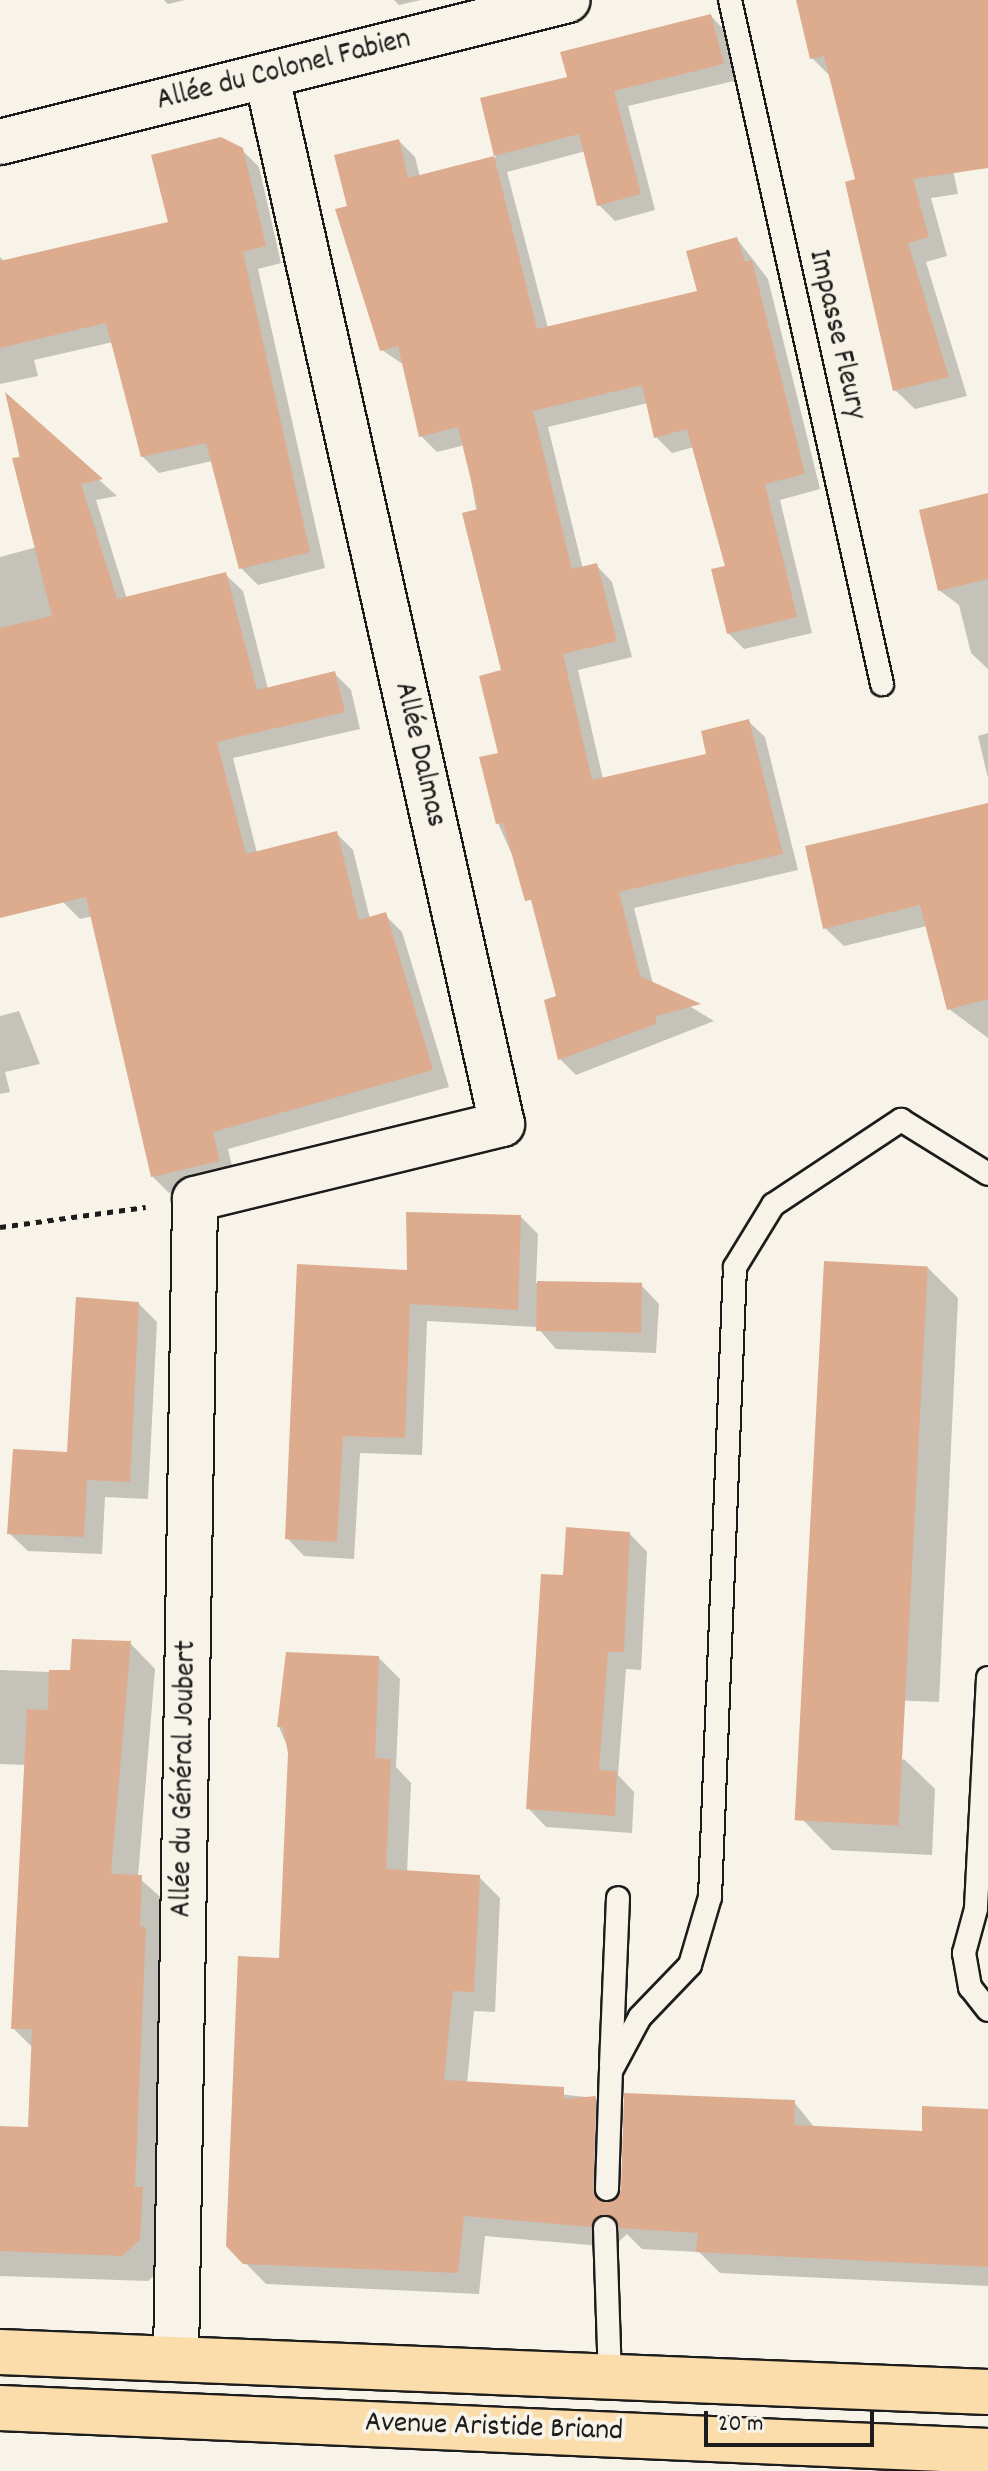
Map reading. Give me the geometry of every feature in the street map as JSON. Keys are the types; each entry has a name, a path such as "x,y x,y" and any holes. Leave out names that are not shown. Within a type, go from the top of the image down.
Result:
{"main road":[{"name":"Avenue Aristide Briand","path":"0,2352 988,2392"},
{"name":"Avenue Aristide Briand","path":"0,2408 988,2451"}],"street":[{"name":"Allée du Colonel Fabien","path":"0,142 267,78 495,9 568,0"},
{"name":"Allée Dalmas","path":"195,1199 502,1124 267,78"},
{"name":"Allée du Général Joubert","path":"176,2359 195,1199"}],"lane":[{"name":"Impasse Fleury","path":"730,0 882,684"},
{"path":"611,2071 640,2017 690,1965 710,1897 735,1267 773,1205 901,1120 988,1174"},
{"path":"988,1678 976,1909 964,1953 970,1987 988,2010"},
{"path":"607,2189 618,1898"},
{"path":"605,2228 610,2376"}],"path":[{"path":"0,1227 195,1199"}],"building":[{"path":"796,0 988,0 988,168 913,179 929,237 908,243 949,377 893,391 845,182 855,179 824,56 810,59"},
{"path":"711,14 724,64 614,91 641,194 597,206 579,134 494,156 480,98 567,77 560,52"},
{"path":"221,137 243,148 266,246 243,252 310,552 239,569 206,443 141,457 106,323 0,348 0,261 168,222 151,155"},
{"path":"399,139 408,178 494,156 537,329 697,291 686,251 737,237 745,262 752,260 805,474 765,484 797,617 727,634 711,569 725,566 687,429 654,438 642,385 533,411 572,569 597,563 617,641 563,654 592,780 706,754 701,731 749,719 783,854 619,892 640,976 701,1004 656,1016 656,1024 558,1060 544,1000 556,996 531,900 525,901 503,823 496,824 479,757 498,753 479,676 501,670 462,513 478,509 458,427 419,437 398,346 380,351 335,209 347,206 334,155"},
{"path":"5,392 103,479 81,484 117,599 226,572 257,690 335,671 345,712 217,742 246,854 337,831 359,920 386,912 433,1070 213,1132 220,1161 151,1177 86,897 0,918 0,628 52,616 12,458 20,457"},
{"path":"988,493 988,579 938,591 919,510"},
{"path":"988,803 988,999 947,1010 920,905 823,929 805,846"},
{"path":"406,1212 521,1215 518,1310 410,1304 405,1438 343,1436 337,1542 285,1539 297,1264 407,1270"},
{"path":"824,1261 928,1266 899,1826 795,1820"},
{"path":"537,1281 642,1283 641,1333 536,1331"},
{"path":"76,1297 139,1302 130,1482 87,1480 84,1537 7,1534 13,1449 67,1452"},
{"path":"566,1527 630,1532 624,1652 608,1652 599,1770 617,1771 615,1816 526,1809 541,1574 563,1575"},
{"path":"72,1639 131,1641 111,1874 142,1875 140,1927 146,1927 135,2187 143,2187 140,2240 122,2256 0,2251 0,2126 28,2127 32,2029 11,2029 27,1709 48,1710 49,1670 70,1670"},
{"path":"286,1652 379,1656 375,1758 391,1759 386,1869 480,1875 474,1992 453,1991 444,2080 564,2087 564,2099 596,2096 593,2189 606,2203 621,2189 624,2093 795,2100 794,2125 922,2131 922,2106 988,2109 988,2267 696,2252 698,2233 619,2228 605,2214 591,2227 464,2216 458,2273 243,2264 226,2246 238,1956 279,1958 288,1753 283,1727 277,1727"}]}
